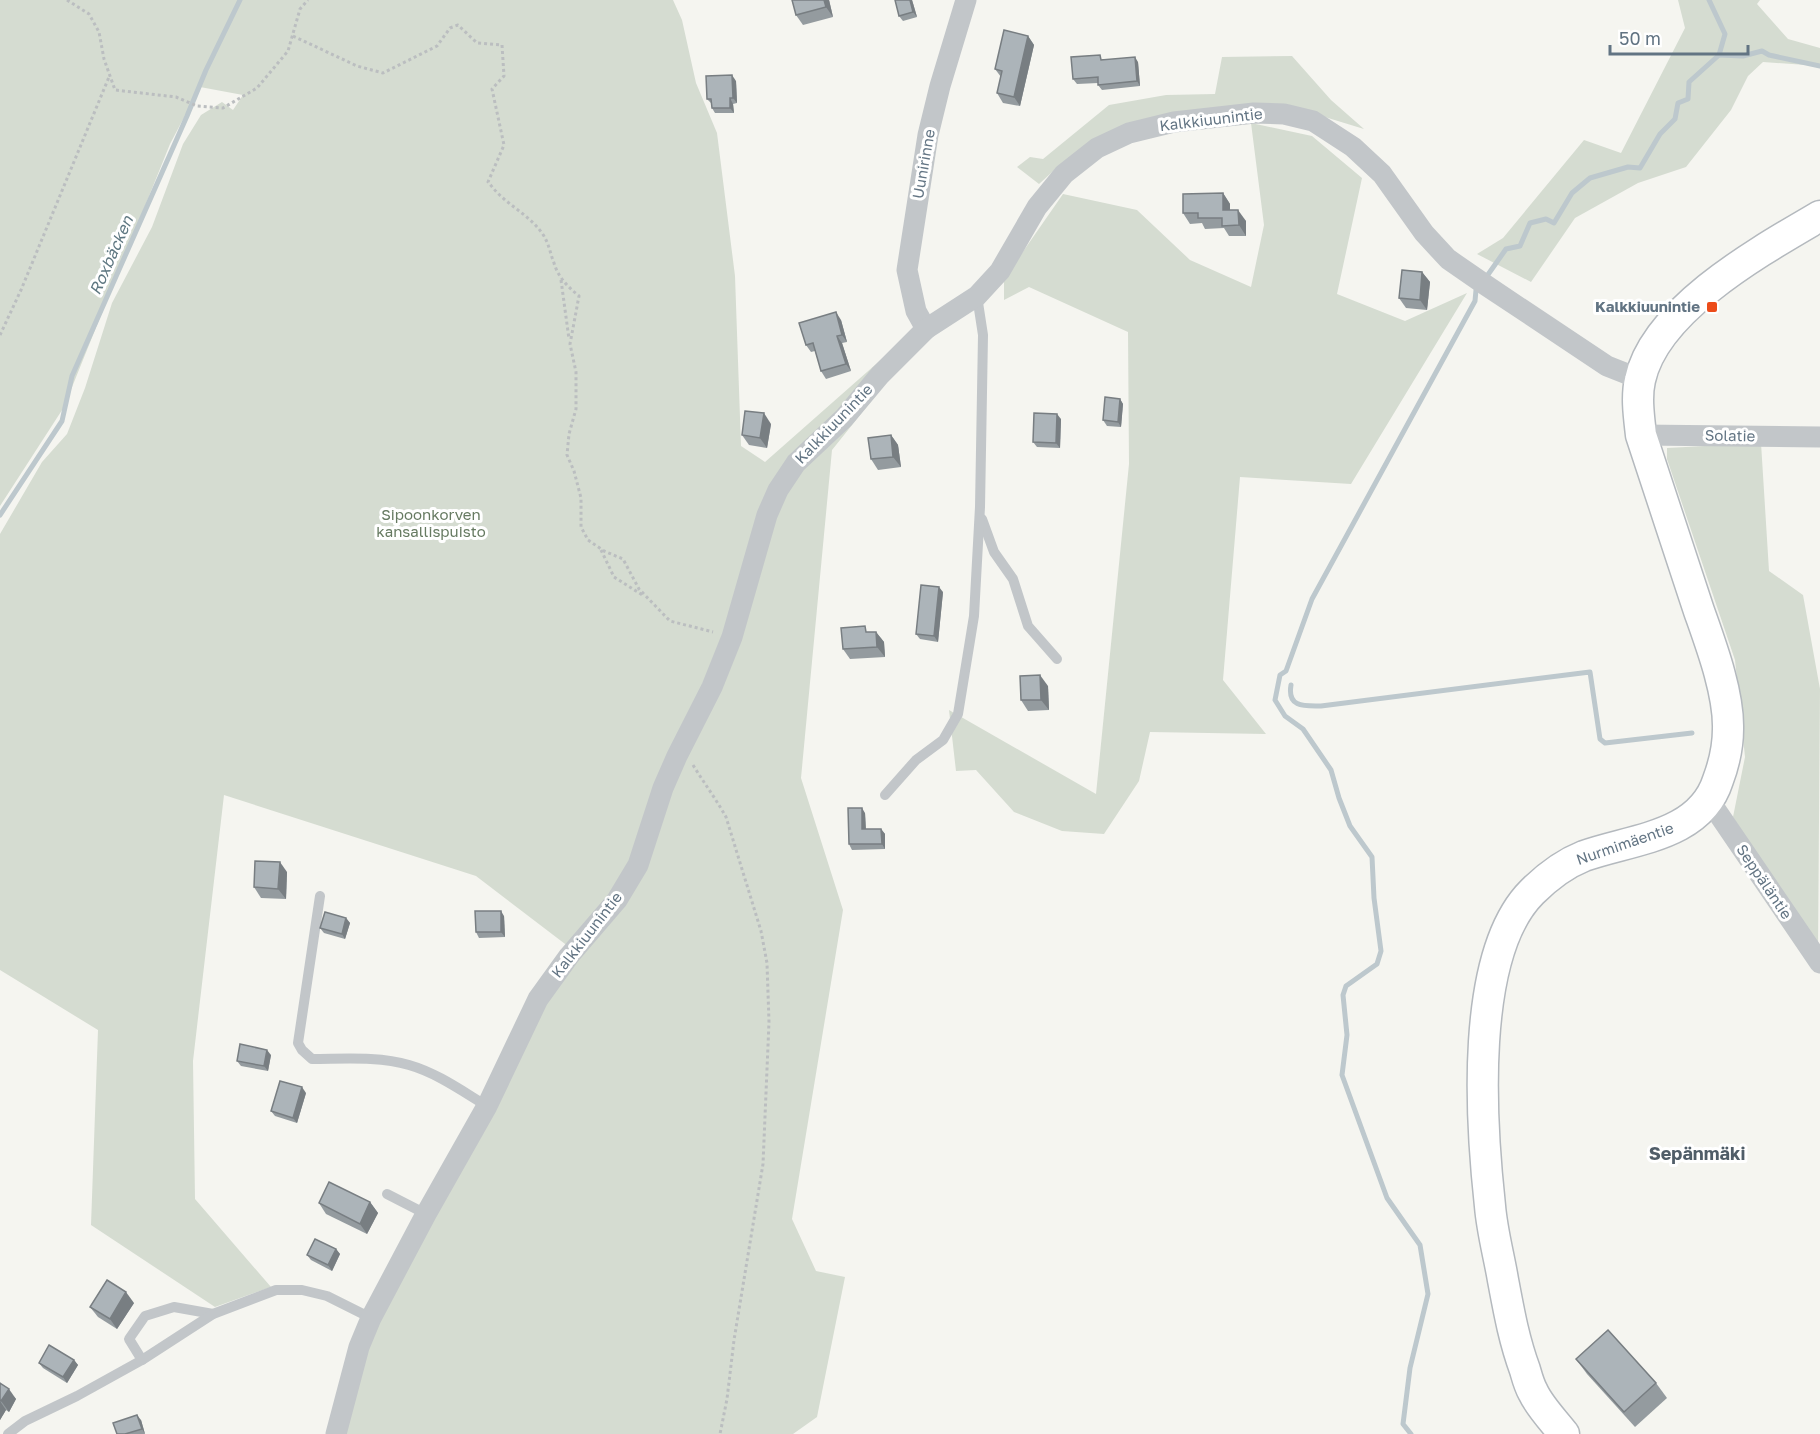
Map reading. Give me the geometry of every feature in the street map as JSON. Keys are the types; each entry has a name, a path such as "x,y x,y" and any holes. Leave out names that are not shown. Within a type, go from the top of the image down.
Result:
{"street":[{"name":"Uunirinne","path":"926,329 916,311 907,270 928,135 966,0"},
{"name":"Kalkkiuunintie","path":"336,1434 359,1347 371,1318 487,1106 538,999 569,956 617,900 638,865 663,788 712,687 732,638 767,515 778,490 796,463 844,418 880,375 926,329 977,296 1000,271 1037,207 1064,174 1097,148 1129,133 1174,122 1254,112 1284,114 1313,121 1353,147 1382,174 1424,233 1448,259 1607,366 1640,379"},
{"name":"Nurmimäentie","path":"1564,1434 1533,1392 1514,1341 1490,1208 1483,1113 1485,1017 1495,963 1511,921 1530,894 1559,869 1581,857 1656,836 1681,824 1709,800 1718,782 1728,727 1718,665 1641,435 1638,404 1640,379 1661,335 1687,308 1751,257 1820,216"},
{"name":"Solatie","path":"1641,435 1820,437"},
{"name":"Seppäläntie","path":"1709,800 1820,963"}],"lane":[{"path":"885,795 916,760 943,740 958,714 974,616 980,507 983,335 977,296"},
{"path":"980,507 982,521 994,552 1013,579 1028,626 1057,659"},
{"path":"320,896 298,1043 302,1050 312,1059 383,1060 408,1064 437,1076 487,1106"},
{"path":"387,1194 426,1214"},
{"path":"8,1434 25,1421 77,1396 142,1360 213,1314 276,1290 302,1290 327,1296 371,1318"},
{"path":"142,1360 129,1339 146,1316 174,1307 213,1314"}],"path":[{"path":"68,0 89,14 99,32 104,59 115,90 176,97 197,106 223,108 257,88 288,51 300,9 308,0"},
{"path":"293,36 357,66 383,73 437,46 450,28 458,26 477,43 502,45 504,76 492,89 504,145 488,182 502,198 543,234 561,278 568,288 579,296 570,344"},
{"path":"0,335 21,290 110,75"},
{"path":"561,278 576,372 576,409 569,434 567,455 581,498 581,527 588,540 623,559 639,589 669,621 732,638"},
{"path":"600,548 614,577 647,598"},
{"path":"691,761 726,818 761,930 766,963 769,1022 763,1164 720,1434"}],"green space":[{"name":"Sipoonkorven kansallispuisto","path":"0,0 673,0 682,20 696,83 717,133 735,276 741,446 765,462 901,342 913,349 832,450 801,778 843,910 792,1219 816,1271 845,1277 817,1417 793,1434 336,1434 368,1317 569,947 476,876 224,795 193,1061 195,1199 271,1287 215,1307 91,1225 98,1030 0,970 0,534 42,462 67,434 85,388 112,303 152,227 183,144 201,115 222,102 233,110 243,95 200,87 170,144 64,407 0,506"},
{"path":"1678,0 1760,0 1757,4 1788,39 1820,48 1820,66 1763,62 1748,76 1731,110 1686,167 1638,183 1575,218 1531,282 1477,254 1503,238 1584,140 1621,153 1685,28"},
{"path":"1292,56 1331,100 1364,129 1315,114 1229,106 1061,164 1039,184 1017,167 1030,157 1043,159 1109,105 1166,95 1215,94 1222,57"},
{"path":"1251,123 1312,136 1362,178 1337,294 1405,321 1467,293 1351,484 1240,477 1223,680 1266,734 1150,732 1139,781 1104,834 1062,831 1014,812 976,770 956,771 949,710 1096,794 1129,464 1128,332 1029,287 1004,300 1004,279 1063,194 1137,210 1190,260 1251,287 1264,225"},
{"path":"1761,443 1769,571 1803,595 1820,689 1818,951 1733,817 1745,757 1735,660 1667,459 1667,448"}],"building":[{"path":"792,0 824,0 826,7 796,15"},
{"path":"895,0 910,0 913,12 899,16"},
{"path":"1004,30 1028,36 1014,97 997,93 1002,71 995,69"},
{"path":"1100,55 1101,60 1135,57 1137,81 1098,85 1098,77 1073,79 1071,57"},
{"path":"732,75 733,98 730,98 730,108 712,108 711,99 707,99 706,76"},
{"path":"1223,193 1223,210 1238,210 1239,225 1222,226 1222,218 1198,218 1198,213 1183,213 1183,194"},
{"path":"1402,270 1422,272 1420,300 1399,298"},
{"path":"836,312 842,335 837,336 846,364 821,371 813,343 806,345 799,323"},
{"path":"1105,397 1120,399 1118,422 1103,420"},
{"path":"745,411 764,413 760,438 742,435"},
{"path":"1034,413 1057,414 1056,443 1033,442"},
{"path":"891,435 893,457 871,459 868,438"},
{"path":"921,585 939,587 934,636 916,634"},
{"path":"865,626 866,632 876,632 877,647 843,649 841,628"},
{"path":"1040,675 1041,700 1021,700 1020,676"},
{"path":"848,808 862,808 862,829 881,829 882,844 849,844"},
{"path":"255,861 280,862 278,889 254,887"},
{"path":"475,911 501,911 501,932 476,932"},
{"path":"325,912 346,918 342,934 320,928"},
{"path":"240,1044 267,1050 264,1066 237,1061"},
{"path":"280,1081 302,1087 293,1118 271,1111"},
{"path":"329,1182 370,1202 360,1224 319,1203"},
{"path":"315,1239 336,1249 328,1265 307,1255"},
{"path":"107,1280 126,1292 110,1319 90,1307"},
{"path":"1608,1330 1656,1383 1624,1412 1576,1359"},
{"path":"49,1345 74,1360 63,1377 39,1363"},
{"path":"0,1383 9,1389 1,1401 0,1400"},
{"path":"137,1415 142,1429 117,1434 113,1423"}],"waterway":[{"name":"Roxbäcken","path":"0,515 62,421 72,376 206,70 240,0"},
{"path":"1487,276 1506,249 1520,246 1530,223 1546,219 1554,223 1572,193 1590,178 1628,167 1640,168 1660,134 1675,119 1678,103 1688,99 1689,82 1719,55 1725,34 1709,0"},
{"path":"1719,55 1743,56 1762,51 1769,55 1820,66"},
{"path":"1411,1434 1403,1424 1410,1368 1428,1294 1420,1245 1387,1198 1342,1075 1347,1035 1343,995 1346,986 1377,964 1381,951 1374,898 1372,857 1350,826 1331,770 1303,729 1285,716 1275,700 1280,675 1286,671 1312,599 1475,301 1476,290"},
{"path":"1291,685 1290,693 1295,702 1321,706 1590,672 1600,739 1605,743 1692,733"}],"place":[{"name":"Kalkkiuunintie","path":"1712,307"}],"district":[{"name":"Sepänmäki","path":"1697,1154"}]}
